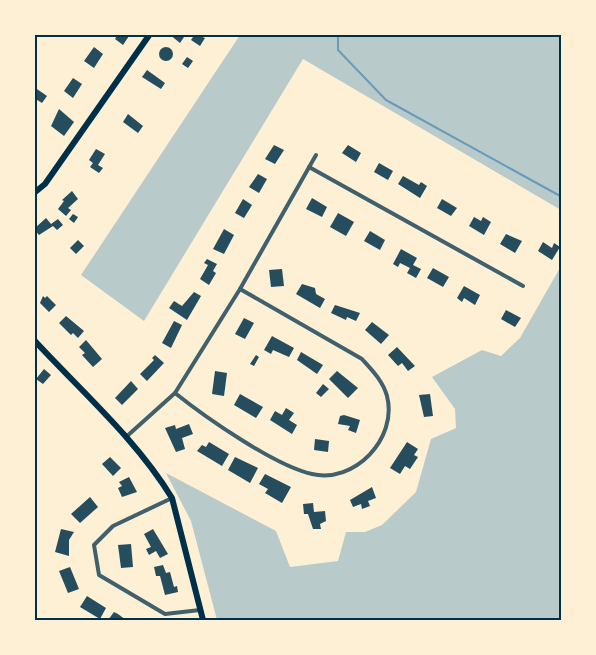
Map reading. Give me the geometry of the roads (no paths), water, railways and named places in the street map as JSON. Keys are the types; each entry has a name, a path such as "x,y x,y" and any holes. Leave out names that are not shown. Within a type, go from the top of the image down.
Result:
{"main road":[{"path":"34,193 45,184 150,34"},
{"path":"34,340 125,437 162,482 172,498 202,621"}],"street":[{"path":"125,437 175,393 240,289 316,154"},
{"path":"309,167 523,286"},
{"path":"175,393 204,416 290,466 312,474 331,476 351,470 377,446 384,434 388,416 387,397 378,375 362,359 240,289"},
{"path":"172,498 113,526 94,545 99,575 165,614 200,610"}],"waterway":[{"path":"338,34 338,50 386,100 562,197"}]}
